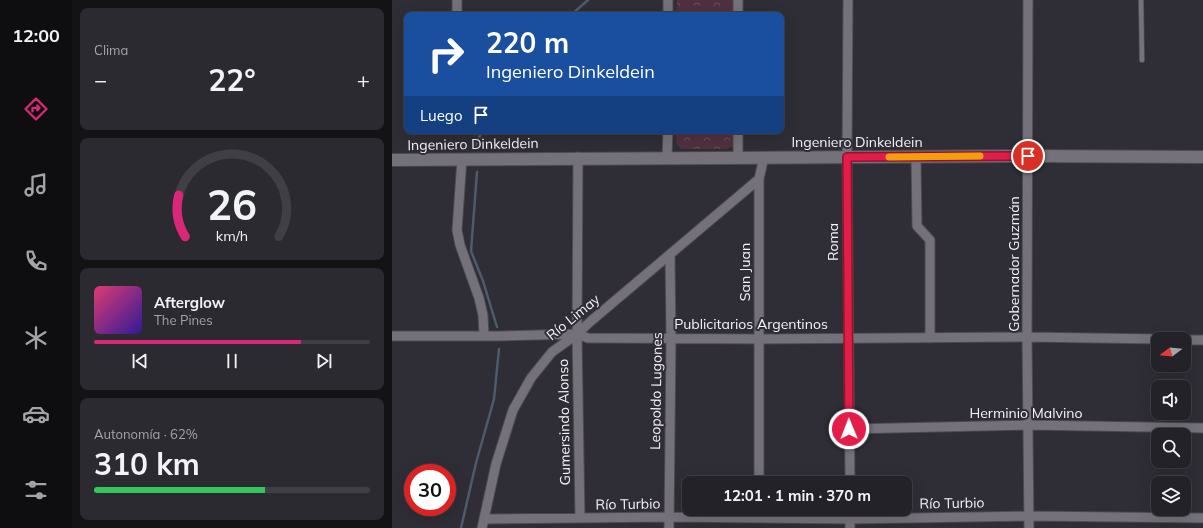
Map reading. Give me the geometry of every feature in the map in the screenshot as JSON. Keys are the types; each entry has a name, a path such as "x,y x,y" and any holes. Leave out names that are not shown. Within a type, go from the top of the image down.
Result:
{"main road":[{"name":"Ingeniero Dinkeldein","path":"392,160 578,157 1203,157"}],"street":[{"path":"457,0 457,12"},
{"path":"668,0 668,12"},
{"path":"738,0 738,12"},
{"name":"Roma","path":"848,0 847,157 850,476"},
{"name":"Gobernador Guzmán","path":"1028,0 1027,337 1029,528"},
{"path":"668,134 668,157"},
{"path":"738,134 738,157"},
{"path":"916,156 917,226 930,240 930,338"},
{"name":"Gumersindo Alonso","path":"578,157 577,334 580,518"},
{"name":"San Juan","path":"759,476 759,180 764,157"},
{"path":"462,159 457,230 460,245 479,298 483,314 484,336"},
{"name":"Río Limay","path":"484,524 496,464 513,410 531,378 552,352 577,334 759,180"},
{"name":"Leopoldo Lugones","path":"668,528 671,338 670,255"},
{"name":"Publicitarios Argentinos","path":"392,336 577,334 588,338 759,339 1027,337 1151,339"},
{"path":"1191,340 1203,340"},
{"name":"Herminio Malvino","path":"849,429 1028,426 1203,428"},
{"name":"Río Turbio","path":"484,524 580,518 691,516"},
{"name":"Río Turbio","path":"786,516 850,523 1029,516 1203,518"}],"lane":[{"path":"1142,0 1142,60"}],"green space":[{"path":"677,0 733,0 733,12 676,12"},
{"path":"676,134 733,134 733,146 727,149 681,149 676,143"}],"waterway":[{"path":"574,12 588,0"},
{"path":"476,145 481,134"},
{"path":"477,172 471,251 483,281 497,327"},
{"path":"461,528 476,463 494,399 499,349"}],"slow traffic":[{"path":"889,157 980,156"}],"route":[{"path":"849,429 847,157 1028,156"}]}
